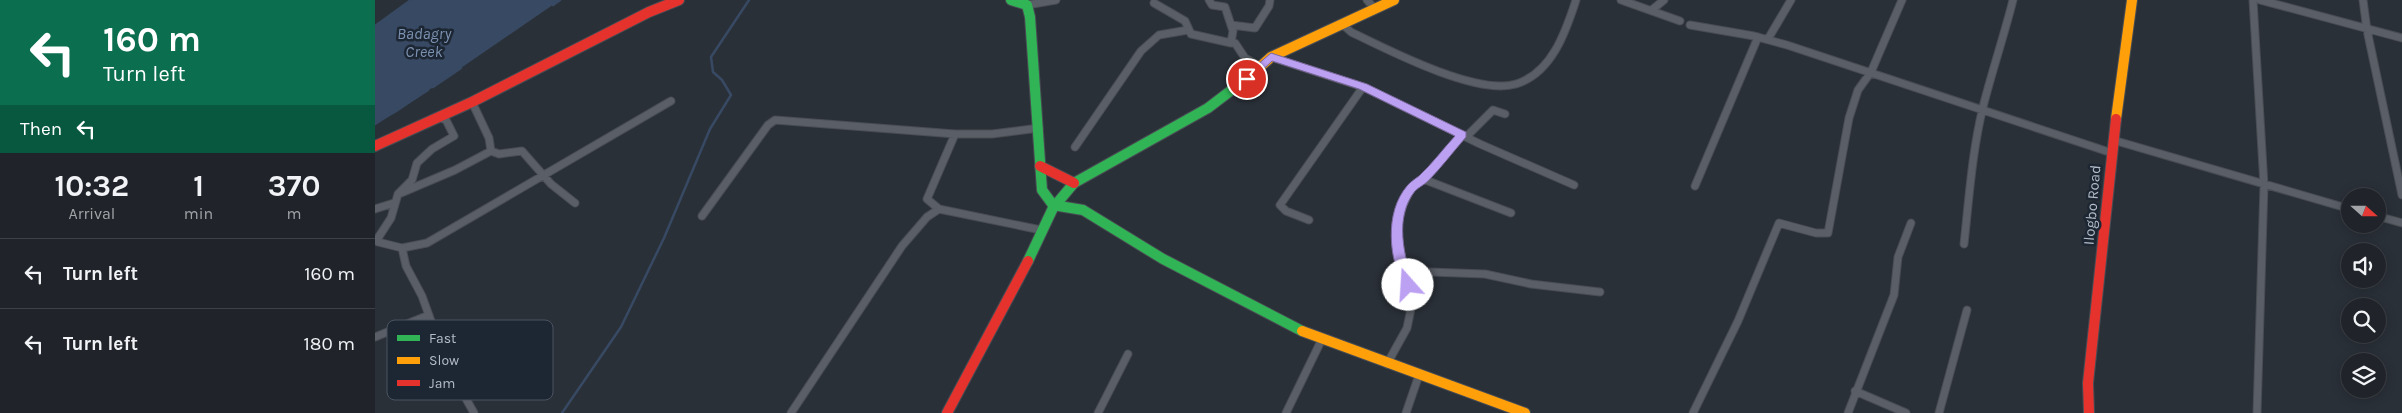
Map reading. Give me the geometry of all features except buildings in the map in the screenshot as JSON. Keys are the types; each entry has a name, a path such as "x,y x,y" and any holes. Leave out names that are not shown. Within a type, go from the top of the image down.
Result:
{"main road":[{"path":"375,146 472,102 649,12 679,0"},
{"path":"1011,0 1030,3 1042,190 1053,205 1083,210 1163,259 1287,324 1387,364 1525,413"},
{"path":"947,413 1035,248 1053,205 1074,183 1207,108 1261,67 1271,57 1394,0"},
{"name":"Ilogbo Road","path":"2089,413 2088,384 2113,140 2132,0"},
{"path":"1040,166 1074,183"}],"street":[{"path":"1030,3 1056,0"},
{"path":"1209,0 1212,5 1225,7 1233,31 1231,43"},
{"path":"1231,25 1255,28 1269,6 1270,0"},
{"path":"1367,0 1375,9"},
{"path":"1342,24 1351,32 1461,78 1484,84 1516,84 1535,72 1558,47 1576,0"},
{"path":"1621,0 1679,21"},
{"path":"1653,10 1664,0"},
{"path":"1768,39 1791,0"},
{"path":"1693,413 1738,321 1779,223 1786,222 1819,234 1828,233 1849,118 1858,90 1871,72 1901,0"},
{"path":"1964,244 1971,170 1983,108 2001,50 2013,0"},
{"path":"2253,0 2264,185 2257,413"},
{"path":"2260,0 2402,38"},
{"path":"2363,0 2367,30 2402,195"},
{"path":"1154,3 1166,6 1175,16 1185,21 1191,34 1235,43 1245,55 1245,58 1261,67"},
{"path":"1690,25 1768,39 1983,108 2112,153"},
{"path":"1075,147 1141,51 1159,35 1188,30"},
{"path":"1695,186 1758,37"},
{"path":"1271,57 1363,87 1464,136 1574,185"},
{"path":"1309,220 1286,211 1280,205 1363,87"},
{"path":"438,118 447,120 454,136 417,163 412,180 398,194 391,218 378,238 378,242 402,248 427,242 545,176 671,101"},
{"path":"472,102 476,115 491,140 491,151"},
{"path":"1387,364 1407,328 1413,299 1399,259 1398,223 1411,188 1423,179 1464,136 1493,110 1505,114"},
{"path":"702,216 768,125 775,120 955,134 992,134 1039,128"},
{"path":"955,134 927,199 939,209 1041,230"},
{"path":"2113,140 2341,206"},
{"path":"398,194 421,186 491,151 499,154 522,152 551,184 575,203"},
{"path":"1423,179 1511,213"},
{"path":"375,209 394,203"},
{"path":"791,413 902,246 927,218 939,209"},
{"path":"2386,219 2402,223"},
{"path":"1848,413 1894,295 1898,258 1911,223"},
{"path":"402,248 406,266 422,296 431,320"},
{"path":"1403,270 1485,274 1531,284 1600,292"},
{"path":"1939,413 1967,310"},
{"path":"417,320 429,315"},
{"path":"375,337 387,332"},
{"path":"1286,413 1322,339"},
{"path":"1098,413 1128,354"},
{"path":"1406,413 1419,375"},
{"path":"1855,391 1906,413"},
{"path":"467,400 474,413"}],"water":[{"name":"Badagry Creek","path":"411,0 560,0 397,112 375,124 375,26"}],"waterway":[{"path":"375,26 411,0"},
{"path":"553,5 560,0"},
{"path":"562,413 621,327 664,238 710,129 731,95 722,80 713,72 711,57 749,0"},
{"path":"433,87 461,68"},
{"path":"375,124 428,90"}],"traffic: fast":[{"path":"1011,0 1027,5 1030,17 1042,190 1053,205 1083,210 1163,259 1287,325 1302,331"},
{"path":"1028,261 1053,208 1074,183 1208,108 1233,91 1250,76"}],"traffic: slow":[{"path":"1250,76 1271,57 1394,0"},
{"path":"2116,119 2132,0"},
{"path":"1302,331 1387,364 1525,413"}],"traffic: jam":[{"path":"375,146 472,102 649,12 679,0"},
{"path":"2089,413 2088,383 2116,119"},
{"path":"1040,166 1074,183"},
{"path":"947,413 1028,261"}],"route":[{"path":"1247,79 1271,57 1363,87 1463,135 1423,179 1411,188 1403,205 1398,223 1398,246 1399,259 1408,285"}]}
